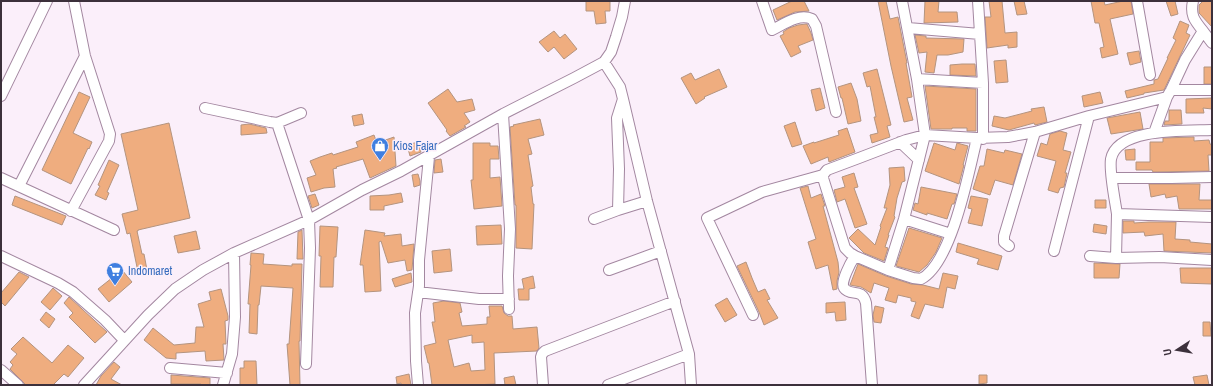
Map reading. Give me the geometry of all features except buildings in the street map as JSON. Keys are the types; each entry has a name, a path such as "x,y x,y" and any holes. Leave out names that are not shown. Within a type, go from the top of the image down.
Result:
{"street":[{"path":"1,96 47,1"},
{"path":"71,211 109,141 110,134 85,56 74,1"},
{"path":"84,385 148,315 175,289 202,270 234,253 309,220 362,190 429,157 503,114 604,62 611,52 622,17 625,1"},
{"path":"762,1 772,30 797,18 803,17 812,19 816,26 836,112"},
{"path":"888,270 904,219 925,135 917,79 902,1"},
{"path":"823,175 845,248 850,253 888,270 913,278 923,278 936,264 951,234 961,207 980,138 983,83 978,1"},
{"path":"1137,1 1150,75"},
{"path":"1192,1 1192,14 1194,19 1212,43"},
{"path":"908,28 980,34"},
{"path":"1154,133 1169,93 1185,60 1203,31"},
{"path":"19,186 85,56"},
{"path":"604,62 620,88 623,99 647,201 689,354 691,385"},
{"path":"917,79 983,83"},
{"path":"753,315 708,218 762,192 823,175 827,170 916,136 925,135 980,138 1008,137 1035,132 1169,93 1212,90"},
{"path":"618,210 619,169 617,118 623,99"},
{"path":"205,108 277,123 301,114"},
{"path":"418,292 509,304 508,276 510,229 503,114"},
{"path":"1054,251 1089,116"},
{"path":"277,123 309,220 310,248 306,364"},
{"path":"1116,258 1116,214 1110,165 1116,149 1128,140 1154,133 1212,130"},
{"path":"1010,246 1004,242 1004,236 1035,132"},
{"path":"900,142 919,160"},
{"path":"418,385 415,314 429,157"},
{"path":"1112,178 1212,177"},
{"path":"1,178 114,230"},
{"path":"594,218 647,201"},
{"path":"1116,214 1212,217"},
{"path":"904,219 951,234"},
{"path":"609,270 661,251"},
{"path":"223,385 232,354 235,317 234,253"},
{"path":"1,256 58,283 73,292 105,320 124,340"},
{"path":"855,256 848,267 843,286 847,290 863,295 865,298 872,385"},
{"path":"1090,256 1116,258 1160,257 1212,260"},
{"path":"543,385 541,357 545,351 675,301"},
{"path":"608,385 689,354"},
{"path":"170,368 227,373"},
{"path":"1,370 18,385"}],"place":[{"name":"Kios Fajar","path":"380,161"},
{"name":"Indomaret","path":"115,286"}]}
